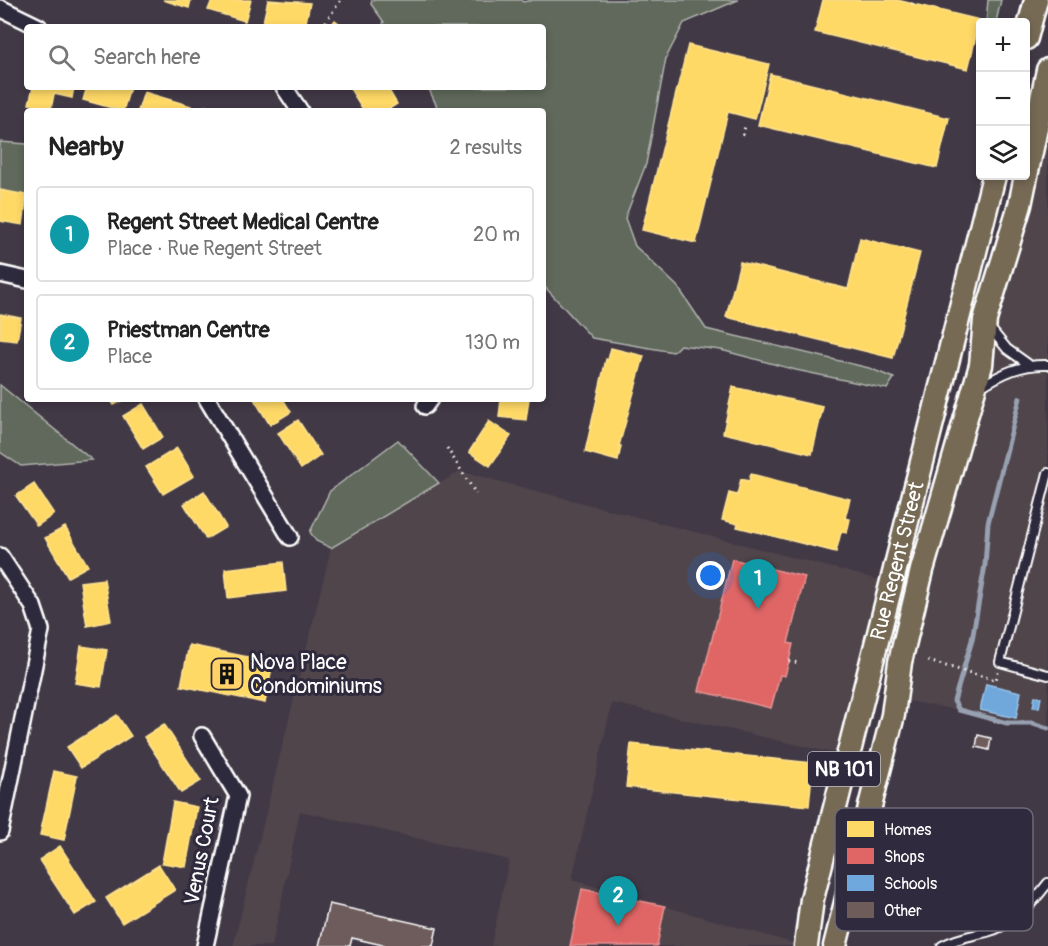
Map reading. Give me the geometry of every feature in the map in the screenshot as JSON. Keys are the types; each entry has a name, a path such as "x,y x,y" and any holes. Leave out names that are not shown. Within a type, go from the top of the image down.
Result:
{"main road":[{"path":"1030,23 1036,0"},
{"name":"NB 101","path":"985,320 1003,253 1023,195 1048,70"},
{"name":"Rue Regent Street","path":"806,946 812,899 993,180"},
{"path":"988,201 995,208 1002,225 1003,253"},
{"name":"Rue Regent Street","path":"870,808 893,715 900,663 922,570 981,365 985,320"},
{"path":"912,502 924,519 926,535 922,570"},
{"name":"Rue Regent Street","path":"835,946 839,931"}],"street":[{"path":"0,8 33,24"},
{"path":"286,90 298,108"},
{"path":"0,274 24,279"},
{"path":"209,402 290,537"},
{"path":"0,556 33,606 41,630 0,832"},
{"name":"Venus Court","path":"202,736 238,796 205,946"}],"lane":[{"path":"985,320 1006,348 1028,364"},
{"path":"974,390 1002,373 1028,364 1048,364"},
{"path":"1048,473 1000,662 1048,675"},
{"path":"1033,903 1048,883"},
{"path":"942,946 987,931"}],"path":[{"path":"324,24 341,0"},
{"path":"743,135 745,126"},
{"path":"447,448 476,494"},
{"path":"789,661 798,663"},
{"path":"928,661 996,680 1000,662"}],"shaded area":[{"path":"1035,142 1048,145 1048,728 1033,723 1007,723 958,710 895,699 1025,180 1030,180 1030,162"},
{"path":"460,471 891,583 847,756 612,703 572,880 804,946 491,946 509,860 300,811 272,946 233,946 331,548"}],"green space":[{"path":"372,0 521,0 523,2 533,0 738,0 684,23 666,58 646,164 625,218 635,246 678,287 706,329 869,368 894,378 887,389 796,370 721,350 680,345 673,352 592,338 546,288 546,108 438,108 429,90 546,90 546,24 383,24 371,4"},
{"path":"988,0 1001,0 997,18 986,18"},
{"path":"0,142 24,144 24,196 0,191"},
{"path":"0,385 92,460 21,466 0,452"},
{"path":"398,440 439,483 331,548 316,541 310,532 330,491"}],"building: Homes":[{"path":"163,0 191,0 189,8"},
{"path":"212,0 251,0 245,21 208,10"},
{"path":"268,0 310,3 306,24 263,22"},
{"path":"823,0 897,0 976,19 976,36 968,69 815,32"},
{"path":"688,45 769,64 755,119 728,112 696,243 642,230"},
{"path":"770,74 949,118 937,168 758,125"},
{"path":"32,90 73,90 72,98 54,94 51,108 29,104"},
{"path":"86,90 129,90 124,108 112,108 83,100"},
{"path":"351,90 389,90 397,104 391,108 362,108"},
{"path":"144,92 191,106 190,108 139,108"},
{"path":"0,190 24,194 23,225 0,221"},
{"path":"860,238 920,253 893,358 726,317 740,262 848,289"},
{"path":"0,314 21,318 17,341 0,339"},
{"path":"611,348 644,356 619,446 621,446 618,461 585,452 606,359 608,360"},
{"path":"733,387 823,407 812,454 723,433"},
{"path":"256,402 285,402 291,412 270,425"},
{"path":"501,402 529,402 526,420 499,417"},
{"path":"143,404 163,437 143,449 123,416"},
{"path":"298,420 321,455 301,469 278,433"},
{"path":"489,421 511,436 490,466 469,452"},
{"path":"177,448 194,476 163,494 146,467"},
{"path":"751,474 850,499 845,518 850,519 847,533 841,532 836,552 737,527 738,524 722,520 729,493 737,495 741,479 749,481"},
{"path":"34,484 54,514 37,526 16,496"},
{"path":"204,491 226,527 206,539 184,504"},
{"path":"65,527 88,566 68,577 45,538"},
{"path":"283,562 286,591 228,598 225,569"},
{"path":"104,579 111,621 87,626 80,582"},
{"name":"Nova Place Condominiums","path":"189,645 273,662 265,703 181,686"},
{"path":"81,646 107,650 101,687 75,683"},
{"path":"117,715 131,736 81,768 67,747"},
{"path":"164,724 201,781 181,793 144,737"},
{"path":"631,744 813,763 809,806 626,787"},
{"path":"54,771 77,776 64,840 40,835"},
{"path":"173,802 197,807 186,867 162,863"},
{"path":"60,846 96,902 75,915 39,860"},
{"path":"159,865 175,890 122,923 106,898"}],"building: Shops":[{"path":"732,559 805,577 788,643 793,644 789,661 785,676 780,675 771,708 699,691"},
{"path":"582,889 665,906 657,946 570,946"}],"building: Schools":[{"path":"986,684 1021,692 1016,718 980,710"},
{"path":"1035,696 1041,697 1039,708 1033,707"}],"building: Other":[{"path":"978,735 991,738 989,750 976,747"},
{"path":"329,904 437,928 433,946 387,946 352,938 350,946 319,946"}],"waterway":[{"path":"1020,398 988,523 985,565 972,640 954,701 959,710 1007,723 1033,723 1048,728"}],"place":[{"name":"Regent Street Medical Centre","path":"758,609"},
{"name":"Nova Place Condominiums","path":"227,674"},
{"name":"Priestman Centre","path":"618,926"}]}
